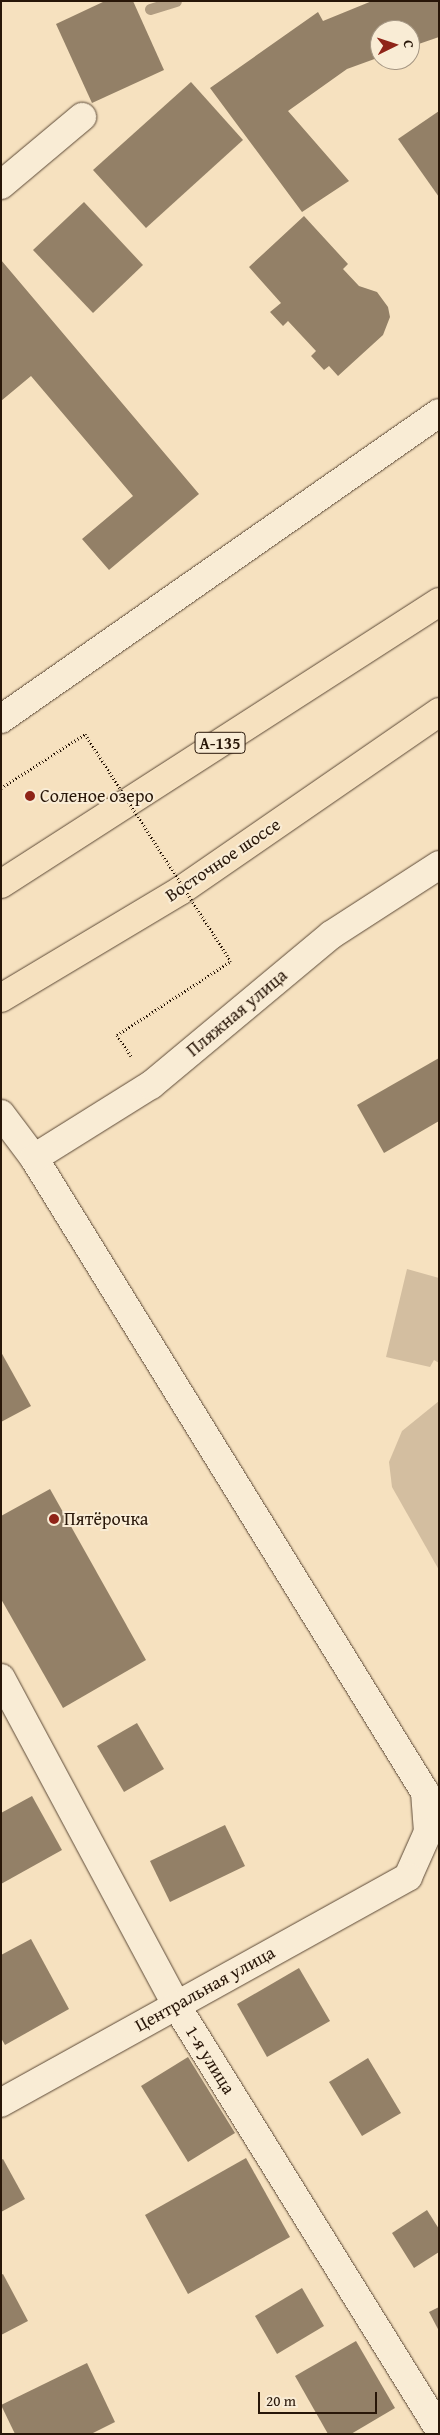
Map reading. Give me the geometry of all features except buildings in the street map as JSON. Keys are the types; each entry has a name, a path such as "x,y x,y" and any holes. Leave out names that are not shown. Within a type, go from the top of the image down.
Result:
{"highway":[{"name":"А-135","path":"1,884 439,602"},
{"name":"Восточное шоссе","path":"1,998 180,891 439,712"}],"street":[{"path":"1,185 82,117"},
{"path":"1,719 439,413"},
{"path":"414,430 439,440"},
{"name":"Пляжная улица","path":"34,1158 151,1085 331,936 439,864"},
{"path":"1,1114 34,1158"},
{"name":"Центральная улица","path":"1,2102 408,1877 428,1832 426,1792 34,1158"},
{"name":"1-я улица","path":"1,1678 176,2005 439,2430"}],"path":[{"path":"1,788 85,734 231,961 117,1035"}],"shaded area":[{"path":"407,1269 439,1278 439,1363 434,1360 430,1367 386,1357"},
{"path":"439,1401 439,1570 392,1487 389,1462 402,1431"}],"waterway":[{"path":"150,9 176,1"}],"place":[{"name":"Соленое озеро","path":"30,796"},
{"name":"Пятёрочка","path":"54,1519"}]}
